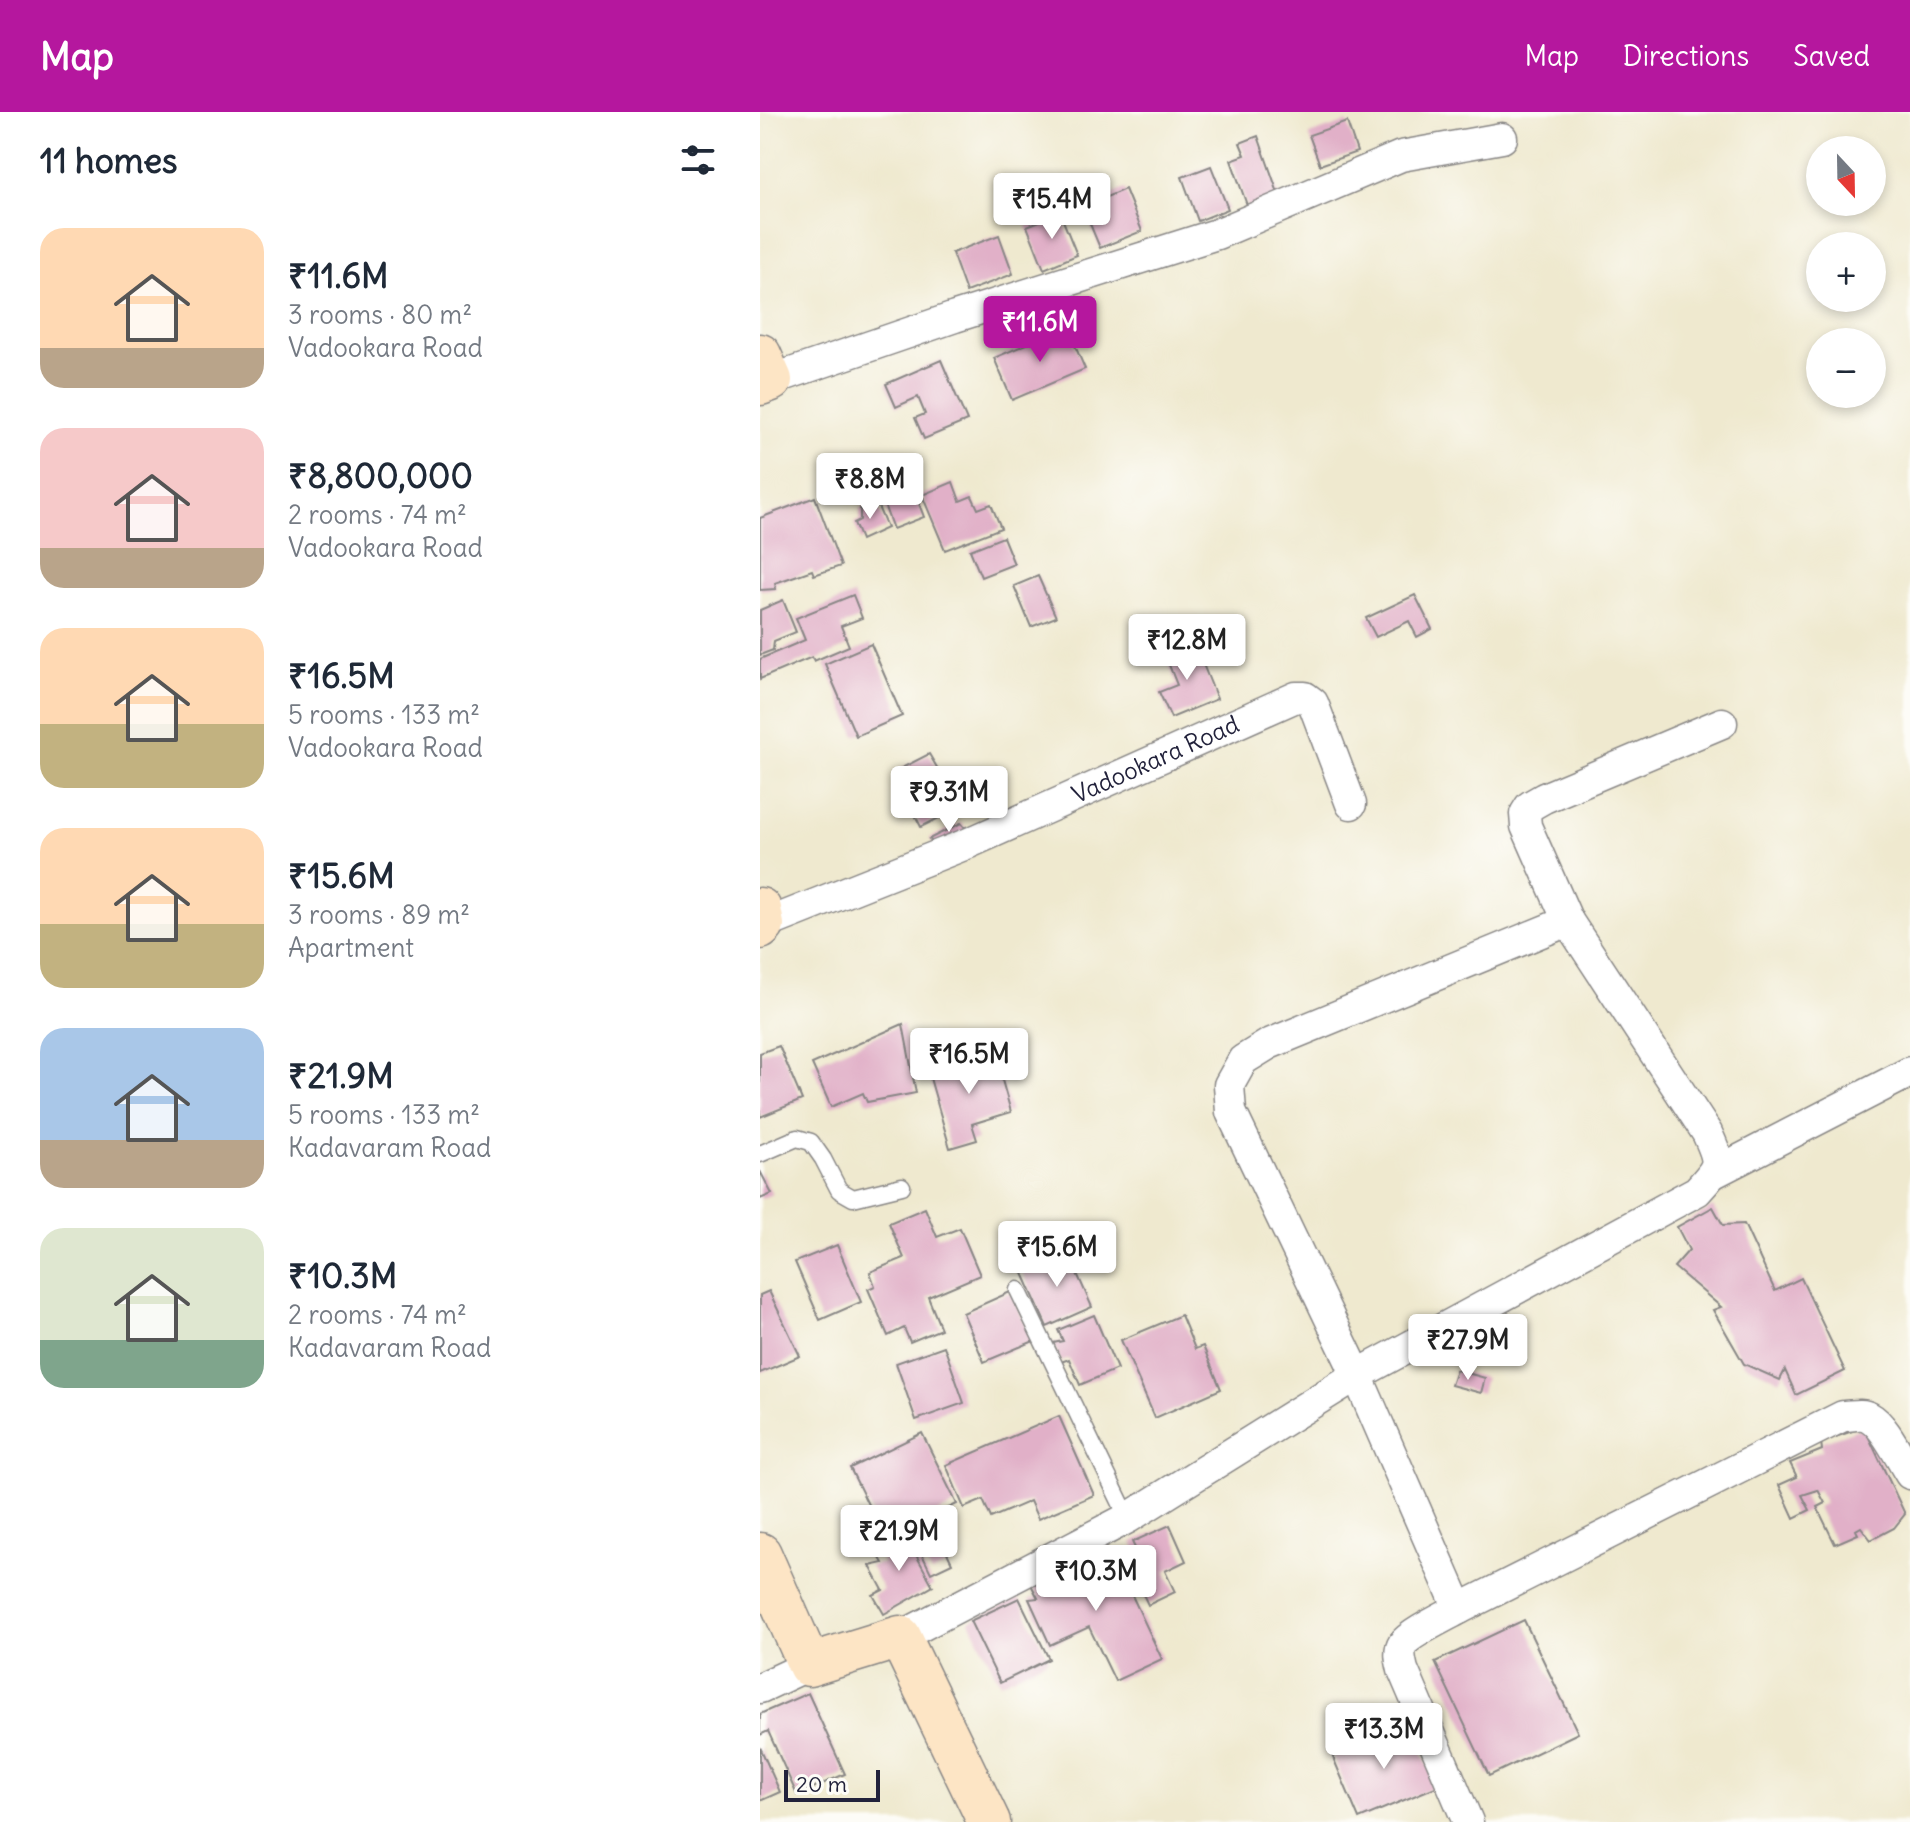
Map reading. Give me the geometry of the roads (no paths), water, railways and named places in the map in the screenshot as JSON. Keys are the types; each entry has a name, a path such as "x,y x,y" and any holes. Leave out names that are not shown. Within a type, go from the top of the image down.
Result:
{"main road":[{"path":"760,1554 809,1665 900,1637 989,1822"}],"street":[{"path":"764,373 955,317 1217,234 1401,156 1502,138"},
{"name":"Vadookara Road","path":"761,920 969,843 1296,697 1305,697 1313,703 1351,804"},
{"path":"1714,1173 1717,1157 1707,1133 1568,921 1526,826 1525,814 1530,806 1544,798 1722,723"},
{"path":"1459,1609 1357,1375 1231,1112 1229,1085 1243,1060 1269,1044 1568,921"},
{"path":"900,1637 1128,1518 1357,1375 1697,1191 1714,1173 1910,1072"},
{"path":"1468,1822 1403,1670 1400,1655 1403,1643 1411,1636 1843,1416 1869,1417 1883,1429 1910,1474"},
{"path":"760,1688 809,1665"}],"lane":[{"path":"760,1154 797,1138 811,1142 839,1190 853,1198 902,1186"},
{"path":"1018,1290 1128,1518"}]}
